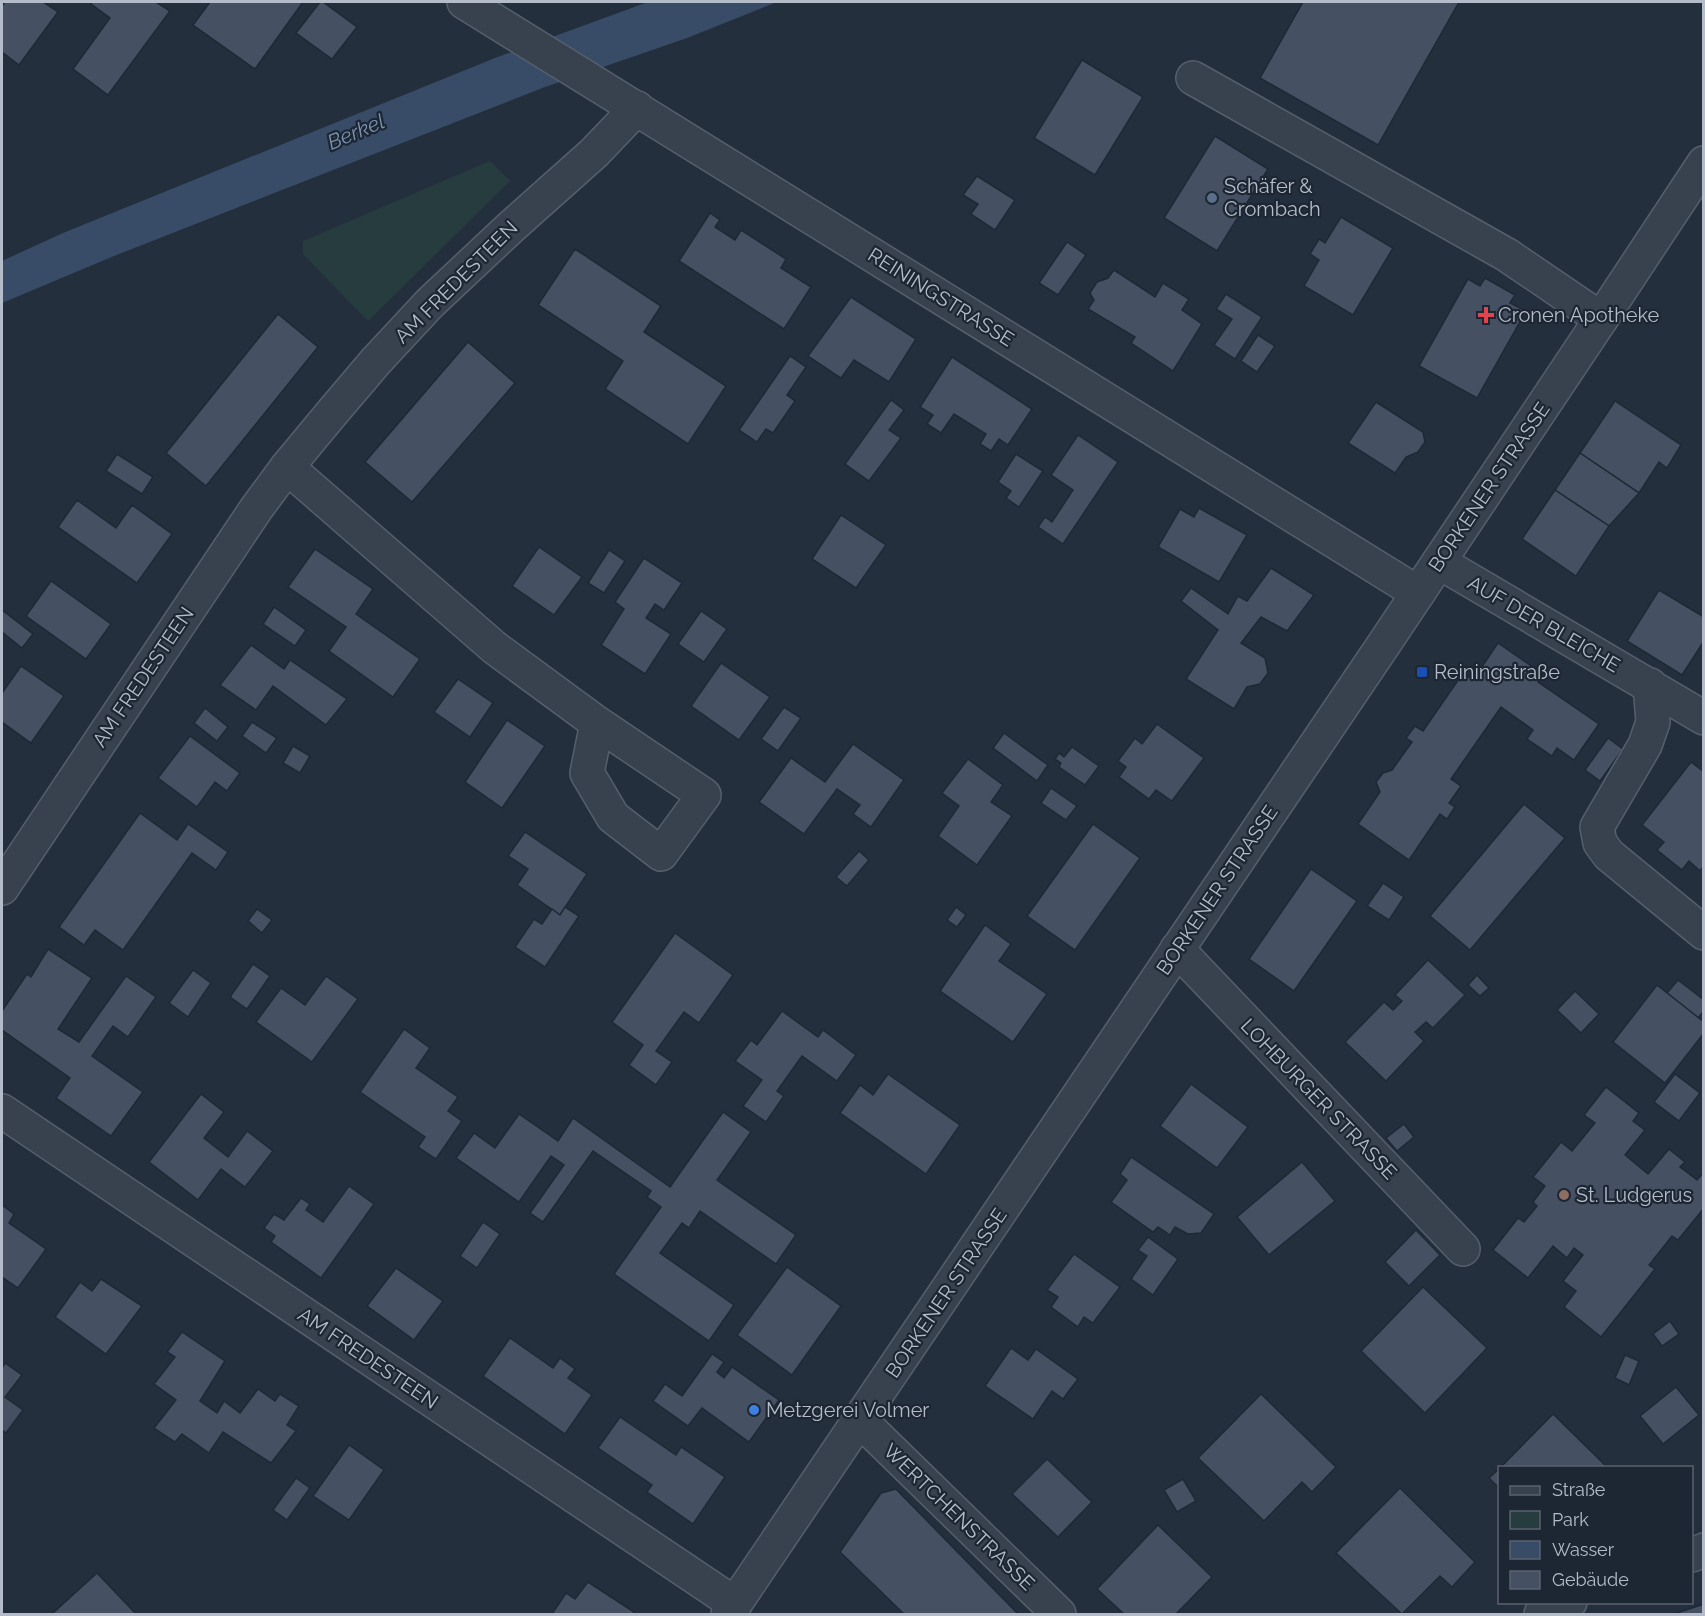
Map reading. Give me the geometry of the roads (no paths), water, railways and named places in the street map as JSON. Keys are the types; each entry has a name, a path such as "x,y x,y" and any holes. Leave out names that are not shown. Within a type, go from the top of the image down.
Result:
{"street":[{"name":"REININGSTRASSE","path":"473,7 1418,593"},
{"path":"1193,78 1507,255 1601,319"},
{"name":"AM FREDESTEEN","path":"2,888 256,509 288,467 361,379 430,303 510,227 594,153 637,108"},
{"name":"BORKENER STRASSE","path":"731,1609 1439,562 1704,163"},
{"path":"288,467 495,648 597,723"},
{"name":"AUF DER BLEICHE","path":"1439,562 1704,718"},
{"path":"1650,685 1653,722 1645,745 1597,827 1600,843 1609,855 1704,933"},
{"name":"LOHBURGER STRASSE","path":"1177,949 1463,1249"},
{"name":"AM FREDESTEEN","path":"2,1112 731,1609"},
{"name":"WERTCHENSTRASSE","path":"860,1420 1059,1614"},
{"path":"1540,1614 1565,1604"}],"water":[{"name":"Berkel","path":"648,2 777,2 687,38 545,87 114,256 2,303 2,261 63,233 495,58"}],"place":[{"name":"Schäfer & Crombach","path":"1212,198"},
{"name":"Cronen Apotheke","path":"1486,315"},
{"name":"Reiningstraße","path":"1422,672"},
{"name":"St. Ludgerus","path":"1564,1195"},
{"name":"Metzgerei Volmer","path":"754,1410"}]}
